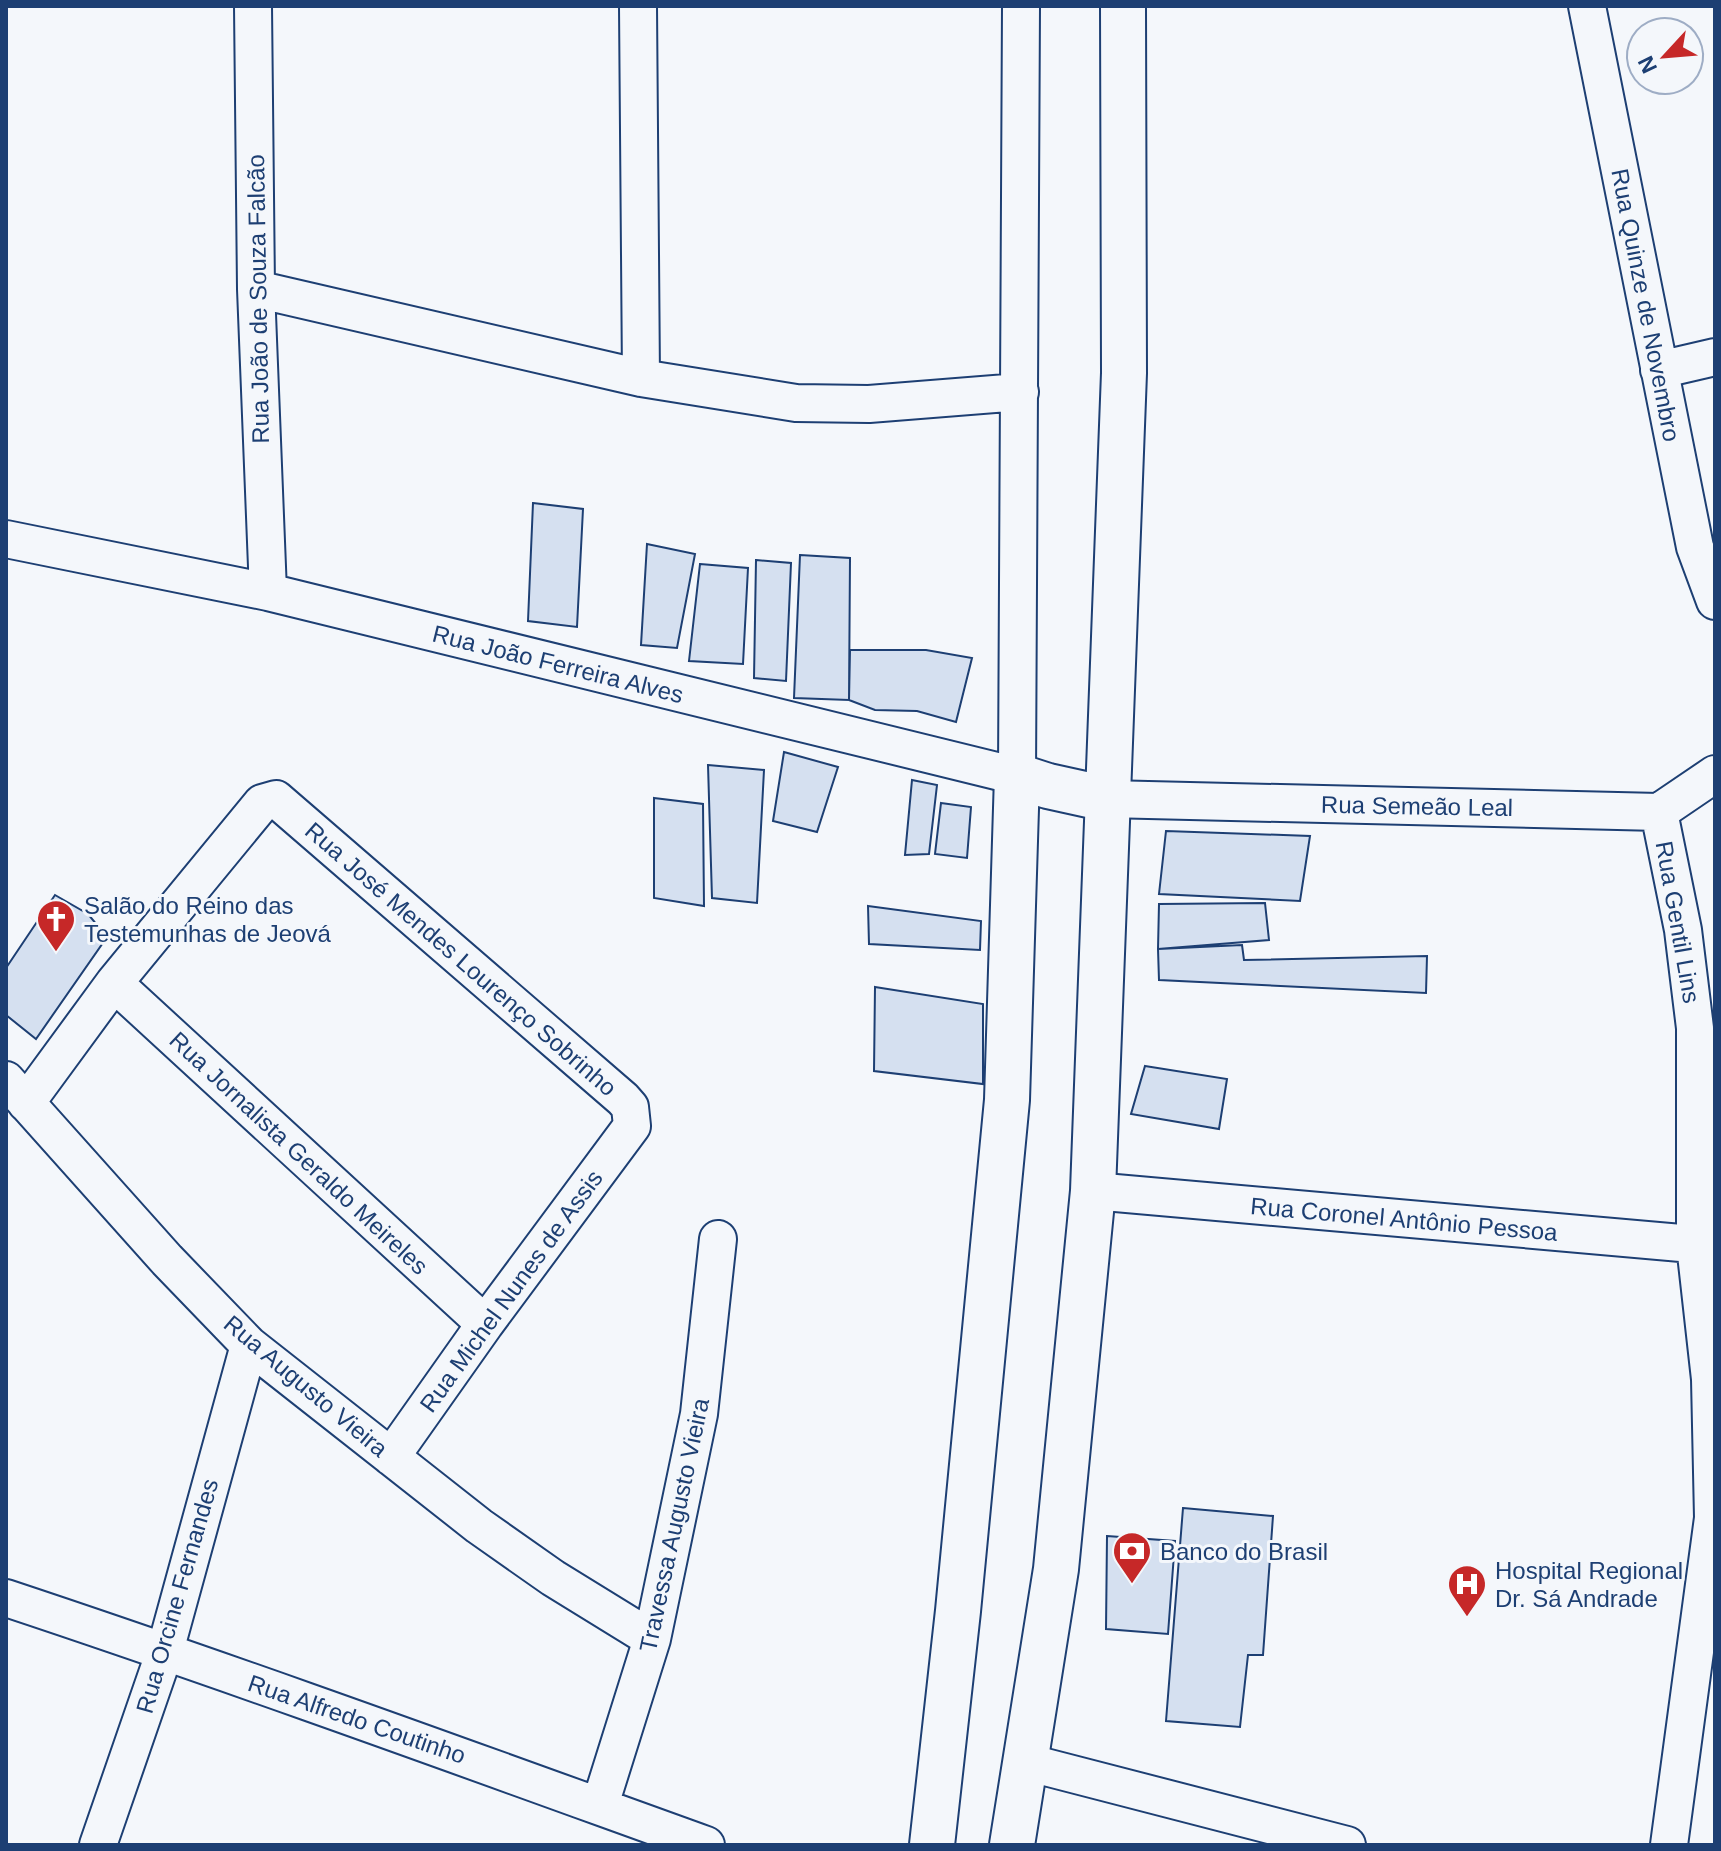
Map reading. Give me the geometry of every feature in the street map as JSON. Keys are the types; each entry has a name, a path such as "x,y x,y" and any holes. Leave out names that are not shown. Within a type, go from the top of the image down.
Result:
{"main road":[{"path":"1012,1845 1056,1569 1093,1191 1124,373 1123,6"},
{"path":"932,1845 958,1611 1007,1100 1017,776"},
{"name":"Rua João Ferreira Alves","path":"1017,776 1107,799"}],"street":[{"name":"Rua João de Souza Falcão","path":"253,6 256,289 268,592"},
{"path":"638,6 641,378"},
{"path":"1017,776 1021,6"},
{"name":"Rua Quinze de Novembro","path":"1587,6 1695,547 1715,601"},
{"path":"256,289 641,378 796,403 869,404 1020,392"},
{"path":"1659,370 1715,357"},
{"name":"Rua João Ferreira Alves","path":"6,539 268,592 1017,776"},
{"path":"1659,812 1715,774"},
{"name":"Rua José Mendes Lourenço Sobrinho","path":"114,983 262,803 276,799 623,1099 630,1107 632,1126"},
{"name":"Rua Semeão Leal","path":"1107,799 1659,812"},
{"name":"Rua Gentil Lins","path":"1659,812 1683,930 1695,1028 1714,1518 1669,1845"},
{"path":"16,1092 114,983"},
{"name":"Rua Jornalista Geraldo Meireles","path":"114,983 485,1324"},
{"name":"Rua Augusto Vieira","path":"16,1092 167,1260 249,1345 479,1526 553,1578 652,1639"},
{"name":"Rua Michel Nunes de Assis","path":"391,1457 632,1126"},
{"name":"Rua Coronel Antônio Pessoa","path":"1093,1191 1705,1246"},
{"name":"Travessa Augusto Vieira","path":"600,1805 652,1639 699,1414 718,1239"},
{"name":"Rua Orcine Fernandes","path":"98,1845 165,1651 249,1345"},
{"name":"Rua Alfredo Coutinho","path":"6,1598 600,1805 689,1842"},
{"path":"1026,1762 1347,1845"}],"building":[{"path":"533,503 583,509 577,627 528,621"},
{"path":"647,544 695,554 677,648 641,645"},
{"path":"800,555 850,558 849,700 794,698"},
{"path":"756,560 791,563 786,681 754,678"},
{"path":"700,564 748,568 743,664 689,661"},
{"path":"850,650 926,650 972,658 956,722 917,711 875,710 849,700"},
{"path":"784,752 838,767 817,832 773,821"},
{"path":"708,765 764,770 757,903 712,898"},
{"path":"912,780 937,785 929,854 905,855"},
{"path":"654,798 703,804 704,906 654,898"},
{"path":"941,803 971,807 967,858 935,854"},
{"path":"1166,831 1310,836 1300,901 1159,894"},
{"name":"Salão do Reino das Testemunhas de Jeová","path":"55,895 88,914 107,937 36,1039 6,1015 6,968"},
{"path":"1265,903 1269,940 1158,949 1159,904"},
{"path":"868,906 981,921 980,950 869,944"},
{"path":"1242,945 1244,960 1427,956 1426,993 1159,980 1158,949"},
{"path":"875,987 983,1004 983,1084 874,1071"},
{"path":"1145,1066 1227,1079 1219,1129 1131,1114"},
{"path":"1183,1508 1273,1516 1263,1655 1248,1655 1240,1727 1166,1721"},
{"path":"1107,1536 1175,1541 1168,1634 1106,1629"}],"place":[{"name":"Salão do Reino das Testemunhas de Jeová","path":"56,953"},
{"name":"Banco do Brasil","path":"1132,1585"},
{"name":"Hospital Regional Dr. Sá Andrade","path":"1467,1618"}]}
